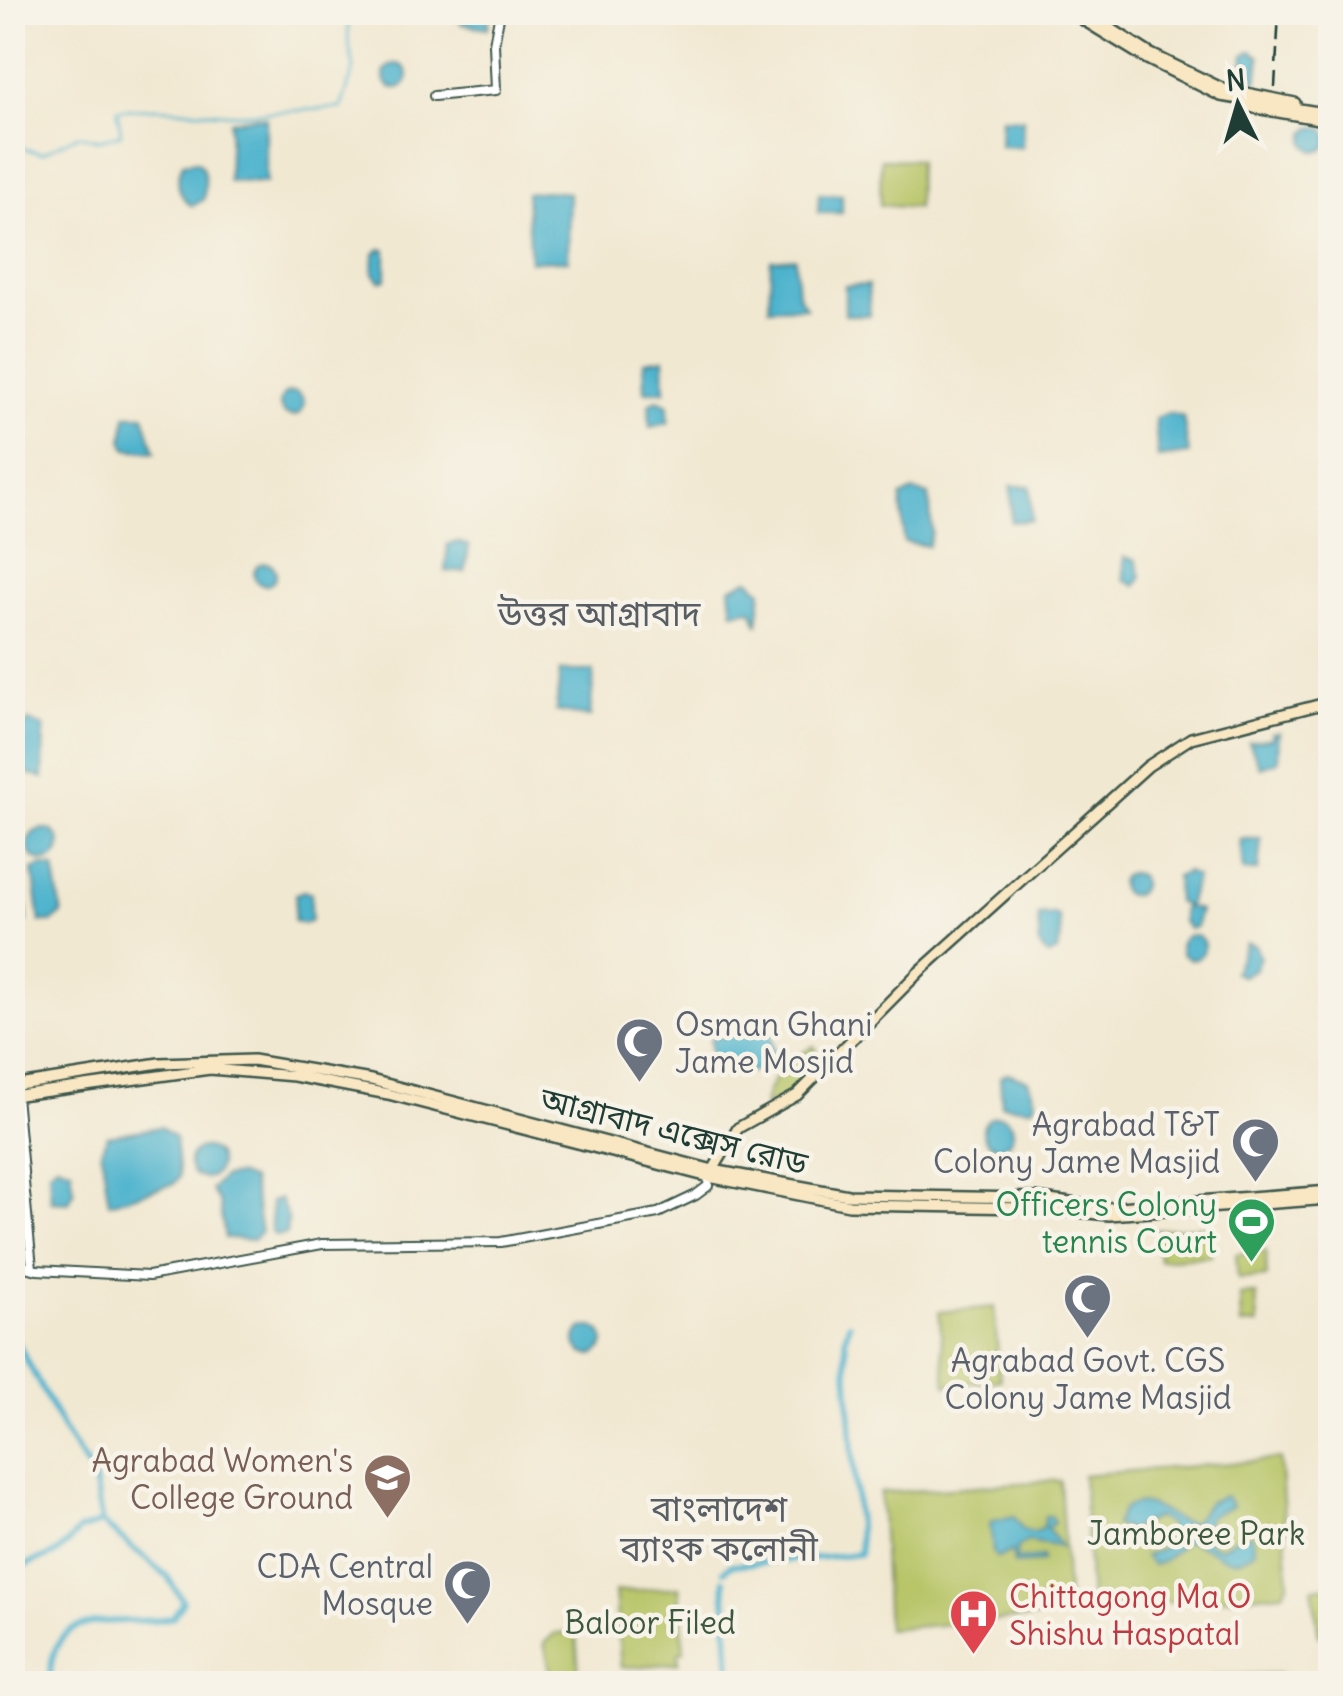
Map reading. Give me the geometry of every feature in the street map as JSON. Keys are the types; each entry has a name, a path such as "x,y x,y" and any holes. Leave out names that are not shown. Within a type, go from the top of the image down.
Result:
{"main road":[{"path":"1070,12 1147,60 1221,96 1268,112 1330,115"},
{"path":"1085,12 1149,54 1251,102"},
{"path":"1214,86 1330,115"},
{"path":"1221,96 1330,115"},
{"path":"711,1174 738,1128 798,1095 918,972 1148,766 1191,738 1330,702"},
{"name":"আগ্রাবাদ এক্সেস রোড","path":"14,1091 194,1060 293,1065 400,1086 711,1174 848,1196 1035,1198 1109,1215 1330,1199"},
{"name":"আগ্রাবাদ এক্সেস রোড","path":"1071,1209 1330,1191"}],"street":[{"path":"434,96 496,90 494,44 500,12"},
{"path":"14,1091 32,1268"},
{"path":"12,1264 148,1276 322,1244 474,1245 518,1240 658,1213 696,1195 711,1174"}],"green space":[{"path":"881,159 918,160 917,208 880,205"},
{"path":"814,1046 823,1062 792,1092 764,1107 769,1088 781,1071"},
{"path":"1209,1226 1211,1256 1159,1260 1156,1230"},
{"name":"Officers Colony tennis Court","path":"1266,1251 1267,1277 1238,1279 1236,1254"},
{"path":"1256,1294 1258,1324 1241,1325 1240,1295"},
{"path":"994,1307 1000,1380 946,1385 939,1312"},
{"name":"Jamboree Park","path":"1280,1459 1289,1583 1282,1593 1095,1609 1090,1601 1083,1475"},
{"path":"1060,1481 1068,1615 887,1629 880,1493"},
{"path":"1330,1586 1330,1634 1319,1635 1312,1588"},
{"name":"Baloor Filed","path":"679,1587 684,1651 679,1652 679,1663 621,1668 615,1592"},
{"path":"576,1633 579,1677 552,1679 544,1643 554,1634"},
{"path":"1281,1674 1281,1683 1211,1683 1211,1676"}],"water":[{"path":"459,13 490,13 488,28 461,24"},
{"path":"1252,51 1260,57 1257,81 1241,81 1244,55"},
{"path":"396,64 408,76 396,88 384,76"},
{"path":"266,118 266,183 228,181 230,121"},
{"path":"1001,118 1023,119 1022,147 1000,146"},
{"path":"1317,127 1329,139 1317,151 1305,139"},
{"path":"197,161 204,174 205,190 203,200 192,206 180,192 179,175 183,163"},
{"path":"526,193 569,193 568,260 530,261"},
{"path":"819,194 842,195 842,213 818,213"},
{"path":"386,250 386,279 380,281 373,272 374,254"},
{"path":"795,258 798,295 806,307 769,308 771,260"},
{"path":"868,285 870,315 845,315 845,286"},
{"path":"664,359 665,391 645,391 644,362"},
{"path":"292,392 301,395 301,413 292,416 283,413 280,404 283,395"},
{"path":"658,400 668,405 668,423 650,427 649,404"},
{"path":"1169,413 1183,417 1189,454 1158,458 1155,418"},
{"path":"126,415 144,415 155,452 127,449 123,442"},
{"path":"1011,486 1030,486 1032,520 1011,522"},
{"path":"913,491 929,495 932,532 928,546 904,542 901,497"},
{"path":"448,544 469,546 465,572 445,571"},
{"path":"1124,557 1136,560 1141,577 1136,586 1124,580"},
{"path":"265,563 273,566 273,582 265,585 257,582 254,574 257,566"},
{"path":"749,579 762,591 758,625 752,609 733,612 730,588"},
{"path":"560,671 594,671 590,717 556,711"},
{"path":"28,721 44,727 43,778 26,774 21,767 19,731"},
{"path":"1279,732 1278,761 1260,767 1249,742 1273,738 1272,733"},
{"path":"44,829 55,834 60,845 55,856 44,861 33,856 28,845 33,834"},
{"path":"1240,839 1261,839 1258,871 1243,871"},
{"path":"42,866 54,868 62,914 52,922 40,922 33,870"},
{"path":"12,872 23,877 27,922 13,927"},
{"path":"1186,872 1196,877 1188,907 1199,910 1196,927 1189,929 1182,921 1182,909 1187,907 1177,902 1176,877"},
{"path":"1127,873 1135,873 1142,884 1135,895 1127,895 1120,888 1120,880"},
{"path":"311,893 311,920 304,924 294,921 296,894"},
{"path":"1054,914 1059,918 1061,938 1057,952 1048,956 1040,946 1038,915"},
{"path":"1192,935 1204,947 1192,959 1180,947"},
{"path":"1246,943 1255,945 1260,957 1255,969 1242,976 1234,972"},
{"path":"771,1031 774,1068 713,1076 710,1038"},
{"path":"1007,1073 1028,1080 1036,1103 1031,1108 1002,1105 1000,1077"},
{"path":"998,1116 1008,1121 1013,1131 1008,1141 998,1146 988,1141 983,1131 988,1121"},
{"path":"160,1127 175,1138 179,1177 174,1184 109,1203 101,1151 107,1136"},
{"path":"204,1148 218,1157 219,1163 210,1177 204,1178 190,1169 189,1163 198,1149"},
{"path":"57,1164 71,1169 74,1191 69,1202 51,1201 49,1171"},
{"path":"238,1175 251,1180 261,1231 253,1240 225,1238 219,1203 211,1190 223,1177"},
{"path":"280,1199 288,1218 286,1234 276,1236 271,1231 271,1201"},
{"path":"590,1327 600,1331 604,1341 600,1351 590,1355 580,1351 576,1341 580,1331"},
{"path":"1225,1496 1232,1506 1209,1516 1202,1531 1209,1543 1220,1548 1241,1535 1252,1535 1255,1550 1237,1560 1185,1541 1163,1562 1153,1565 1144,1556 1168,1546 1170,1526 1157,1517 1129,1530 1115,1525 1123,1509 1134,1504 1152,1506 1175,1519 1194,1522 1208,1502"},
{"path":"1014,1516 1023,1530 1036,1532 1044,1526 1045,1516 1051,1516 1054,1523 1047,1528 1061,1547 1028,1541 1017,1548 1016,1560 1042,1557 1042,1562 1014,1564 1012,1551 998,1558 993,1553 990,1522"}],"waterway":[{"path":"12,146 42,153 78,135 100,140 121,134 117,110 158,108 237,114 341,108 354,68 348,39 349,12"},
{"path":"724,1571 731,1565 860,1554 845,1338 849,1324"},
{"path":"12,1332 64,1431 93,1475 102,1523"},
{"path":"12,1570 57,1553 80,1530 102,1523 167,1576 183,1601 173,1617 92,1623 75,1628 61,1639 53,1657 50,1684"},
{"path":"724,1580 731,1684"}],"railway":[{"path":"1275,87 1279,12"}],"place":[{"name":"Osman Ghani Jame Mosjid","path":"640,1084"},
{"name":"Agrabad T&T Colony Jame Masjid","path":"1255,1184"},
{"name":"Officers Colony tennis Court","path":"1252,1264"},
{"name":"Agrabad Govt. CGS Colony Jame Masjid","path":"1088,1340"},
{"name":"Agrabad Women's College Ground","path":"388,1520"},
{"name":"CDA Central Mosque","path":"468,1626"},
{"name":"Chittagong Ma O Shishu Haspatal","path":"974,1656"}],"district":[{"name":"উত্তর আগ্রাবাদ","path":"599,613"},
{"name":"বাংলাদেশ ব্যাংক কলোনী","path":"719,1528"}]}
